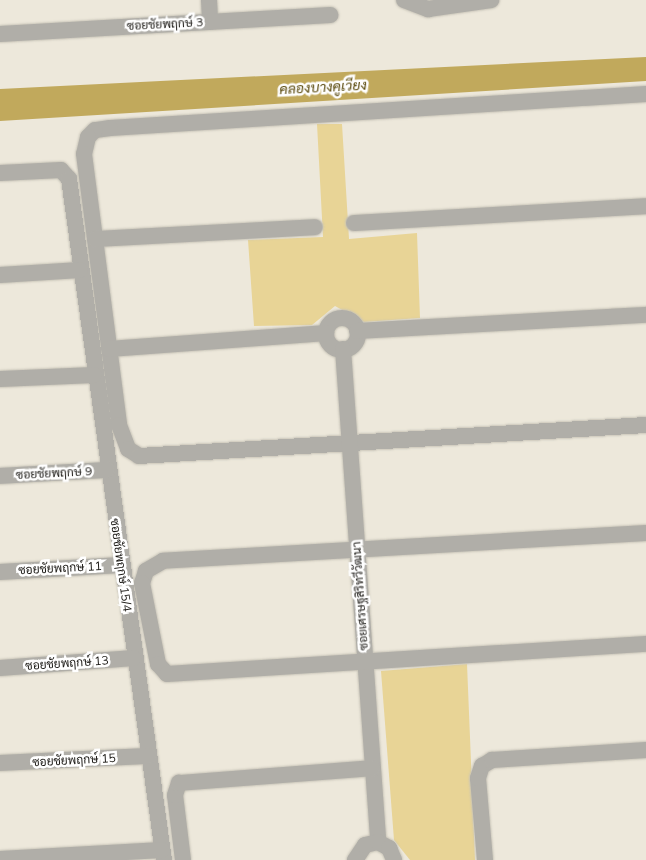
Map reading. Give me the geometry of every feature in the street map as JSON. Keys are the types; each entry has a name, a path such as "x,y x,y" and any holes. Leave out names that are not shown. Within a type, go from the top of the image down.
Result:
{"street":[{"path":"209,0 210,22"},
{"path":"404,0 428,9 491,0"},
{"name":"ซอยชัยพฤกษ์ 3","path":"0,34 330,15"},
{"path":"646,94 95,130 88,137 84,154 119,425 128,449 139,456 350,445 646,425"},
{"name":"ซอยชัยพฤกษ์ 15/4","path":"0,172 66,173 163,855"},
{"path":"354,223 646,206"},
{"path":"95,239 315,228"},
{"path":"0,275 80,270"},
{"path":"357,331 352,345 343,349 329,343 326,333 330,324 344,318 357,331 646,315"},
{"path":"109,349 326,333"},
{"name":"ซอยเศรษฐสิริทวีวัฒนา","path":"343,349 378,842"},
{"path":"0,379 94,375"},
{"name":"ซอยชัยพฤกษ์ 9","path":"0,476 107,470"},
{"path":"646,533 163,561 146,571 142,583 158,664 167,674 646,644"},
{"name":"ซอยชัยพฤกษ์ 11","path":"0,572 121,565"},
{"name":"ซอยชัยพฤกษ์ 13","path":"0,668 134,658"},
{"path":"485,860 478,778 482,766 492,760 646,750"},
{"name":"ซอยชัยพฤกษ์ 15","path":"0,763 149,756"},
{"path":"183,860 174,795 179,783 372,768"},
{"path":"355,860 360,849 378,842 389,848 394,860"},
{"path":"0,859 163,855"}],"shaded area":[{"path":"317,124 342,124 349,239 417,233 420,318 364,322 335,306 312,325 254,326 248,240 323,237"},
{"path":"467,664 475,860 410,860 394,840 381,671"}],"water":[{"name":"คลองบางคูเวียง","path":"646,57 646,81 0,121 0,89"}]}
